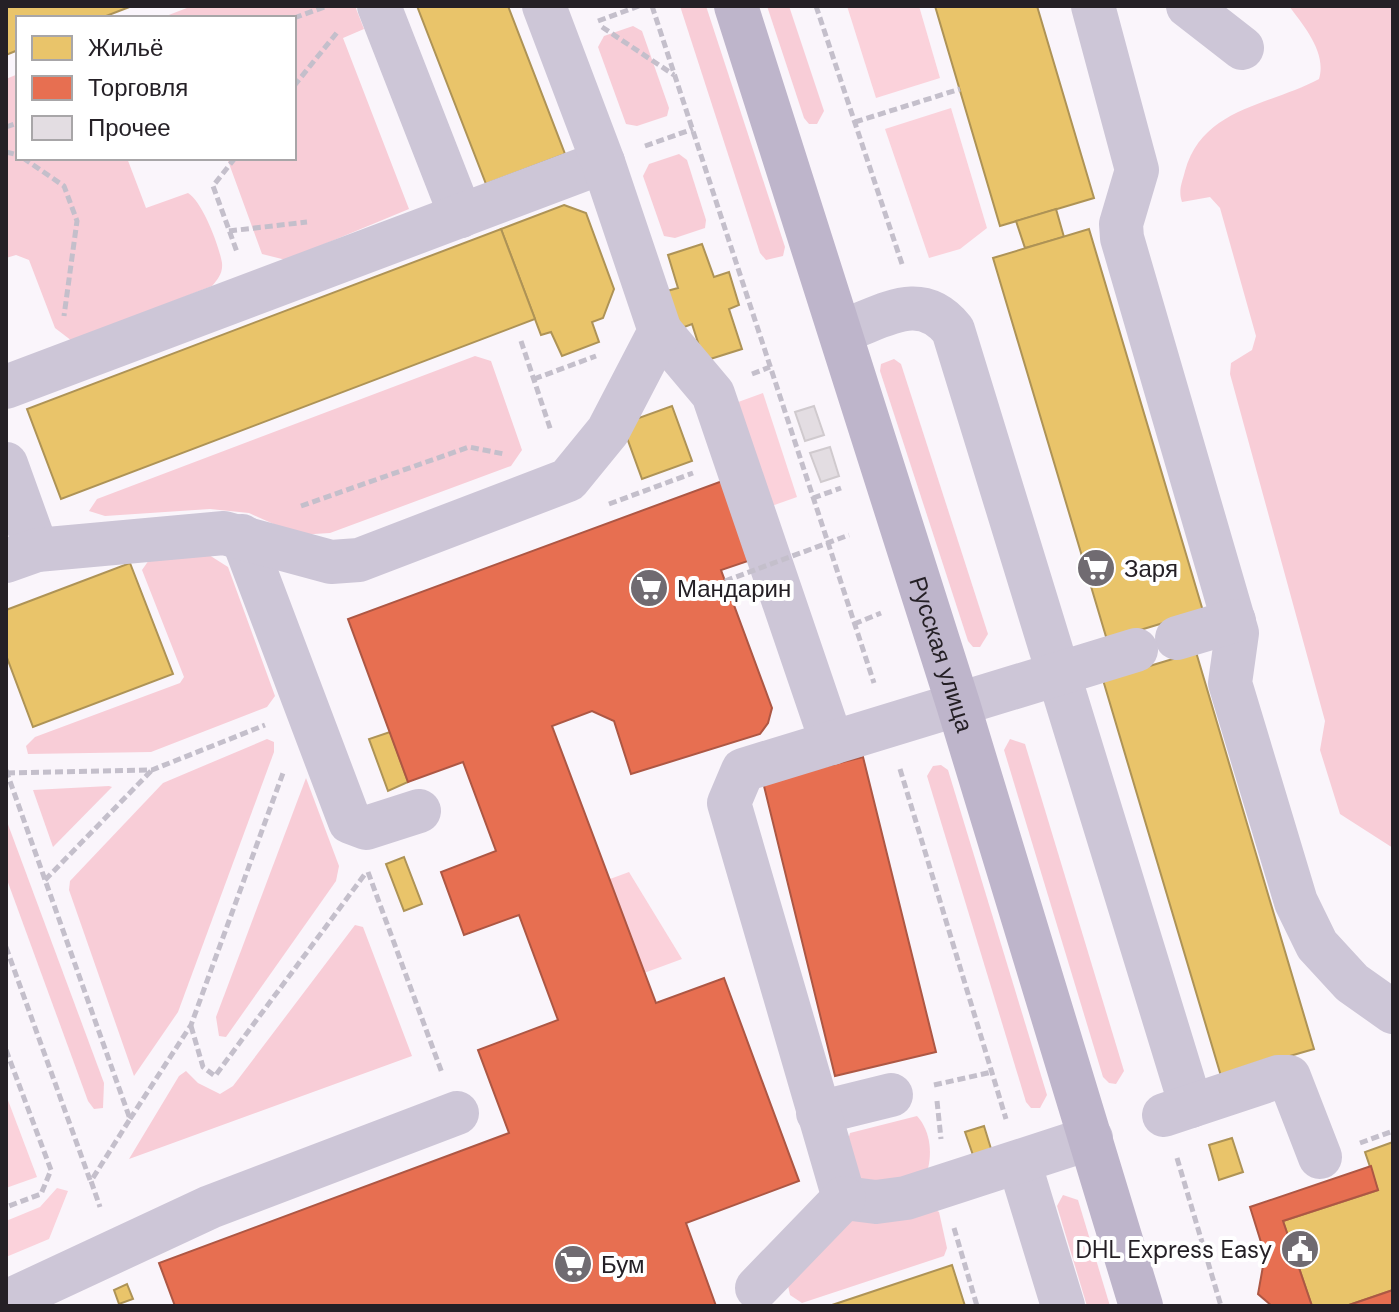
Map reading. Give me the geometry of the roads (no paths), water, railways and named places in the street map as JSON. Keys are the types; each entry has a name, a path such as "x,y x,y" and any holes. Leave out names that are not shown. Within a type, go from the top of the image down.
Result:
{"main road":[{"name":"Русская улица","path":"736,6 842,331 1141,1306"}],"lane":[{"path":"379,6 461,216"},
{"path":"544,6 620,156 660,331 713,394 832,743"},
{"path":"1093,6 1137,170 1121,224 1122,238 1234,621 1237,645 1230,683 1296,902 1317,945 1352,983 1393,1012"},
{"path":"1188,6 1242,48"},
{"path":"6,387 620,156"},
{"path":"842,331 916,306 939,313 953,330 1058,675 1178,1111 1289,1077 1296,1086 1320,1157"},
{"path":"6,464 21,556 224,533 331,562 359,560 568,480 608,431 660,331"},
{"path":"242,536 350,822 366,828 419,811"},
{"path":"1177,638 1234,621"},
{"path":"844,1198 729,803 743,770 1136,650"},
{"path":"818,1113 891,1095"},
{"path":"6,1302 210,1207 457,1113"},
{"path":"844,1198 876,1202 946,1187 1091,1138"},
{"path":"1019,1162 1063,1306"},
{"path":"757,1288 844,1198"}],"place":[{"name":"Заря","path":"1096,568"},
{"name":"Мандарин","path":"649,588"},
{"name":"DHL Express Easy","path":"1300,1249"},
{"name":"Бум","path":"573,1264"}]}
